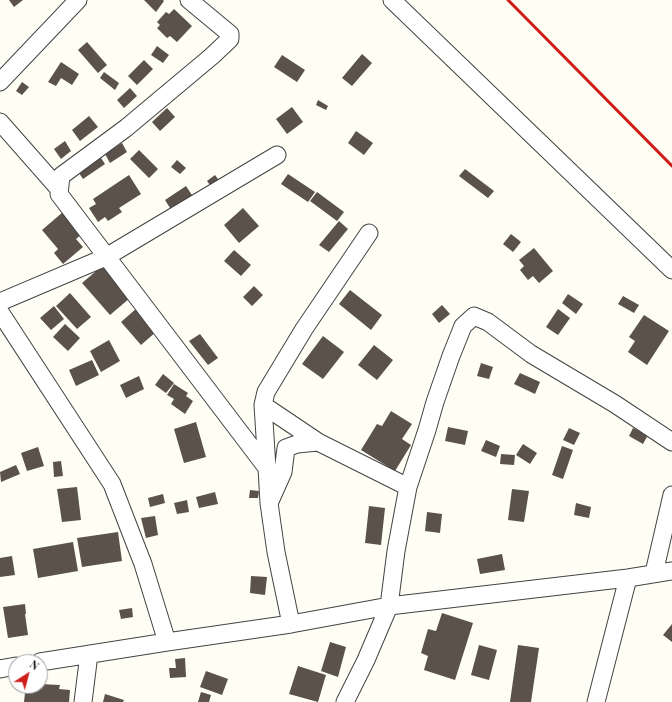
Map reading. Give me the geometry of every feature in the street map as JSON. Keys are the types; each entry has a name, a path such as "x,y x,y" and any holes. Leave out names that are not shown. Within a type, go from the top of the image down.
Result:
{"street":[{"path":"0,82 78,0"},
{"path":"189,0 230,34 230,39 212,56 126,128 61,176 59,194 267,468"},
{"path":"392,0 672,270"},
{"path":"0,122 59,188"},
{"path":"0,302 106,257 277,155"},
{"path":"291,624 276,552 269,503 263,405 266,392 304,329 369,233"},
{"path":"0,312 112,484 143,564 167,642"},
{"path":"345,702 366,660 389,606 396,551 408,487 451,356 463,326 474,316 488,322 531,354 615,404 672,442"},
{"path":"263,405 318,442 408,487"},
{"path":"269,503 283,472 286,448 297,444 318,442"},
{"path":"654,573 672,496"},
{"path":"48,661 291,624 389,606 628,578 672,571"},
{"path":"596,702 628,578"},
{"path":"83,702 88,654"}],"building":[{"path":"9,0 23,0 14,7"},
{"path":"144,0 163,0 164,1 156,12"},
{"path":"174,9 192,26 177,42 170,36 167,38 157,28 160,25 157,22 166,12 169,14"},
{"path":"87,42 107,65 98,73 78,50"},
{"path":"157,46 169,55 163,63 151,55"},
{"path":"362,54 372,63 352,86 342,78"},
{"path":"282,55 305,70 297,82 274,67"},
{"path":"144,60 153,69 137,85 128,76"},
{"path":"61,62 79,74 72,85 61,78 56,86 48,82"},
{"path":"104,72 119,83 115,90 100,78"},
{"path":"22,82 29,87 22,95 16,91"},
{"path":"130,88 137,96 124,108 117,100"},
{"path":"318,100 328,106 326,110 316,105"},
{"path":"292,107 303,122 287,134 276,119"},
{"path":"167,108 175,117 160,131 152,122"},
{"path":"89,116 98,127 80,141 72,130"},
{"path":"356,131 373,143 364,155 348,143"},
{"path":"65,141 71,151 61,159 54,149"},
{"path":"122,143 127,152 110,163 105,154"},
{"path":"139,150 158,169 149,178 130,159"},
{"path":"99,155 105,164 83,179 77,170"},
{"path":"177,160 186,168 180,174 171,167"},
{"path":"465,169 494,191 488,198 459,176"},
{"path":"288,174 315,192 308,202 281,184"},
{"path":"129,175 141,194 119,208 122,212 108,221 105,217 98,222 89,208 96,204 93,199"},
{"path":"215,175 221,183 213,189 207,181"},
{"path":"186,186 194,198 172,211 165,200"},
{"path":"317,192 344,212 337,221 310,201"},
{"path":"243,208 259,226 239,243 224,225"},
{"path":"63,212 82,234 76,239 83,247 63,264 54,253 58,249 42,230"},
{"path":"339,221 348,229 329,252 319,245"},
{"path":"511,234 521,242 513,252 503,244"},
{"path":"534,248 553,271 539,283 533,276 528,280 520,270 524,266 519,260"},
{"path":"234,250 251,265 241,276 224,261"},
{"path":"102,266 130,298 110,315 82,283"},
{"path":"254,286 263,295 252,306 243,297"},
{"path":"350,290 382,315 371,330 339,304"},
{"path":"70,293 91,317 77,329 56,306"},
{"path":"568,294 583,304 576,314 562,303"},
{"path":"623,296 639,305 634,313 618,304"},
{"path":"442,305 450,314 439,323 432,314"},
{"path":"54,306 64,319 51,330 40,318"},
{"path":"137,308 157,331 141,345 121,322"},
{"path":"558,309 570,318 558,335 546,327"},
{"path":"644,315 669,331 647,365 628,352 635,341 629,337"},
{"path":"65,324 80,338 68,351 53,337"},
{"path":"200,334 218,358 208,365 189,341"},
{"path":"323,336 344,352 323,379 302,364"},
{"path":"109,340 120,361 101,372 90,351"},
{"path":"374,345 393,360 377,380 358,365"},
{"path":"92,360 99,375 76,386 69,370"},
{"path":"481,363 493,367 489,379 477,376"},
{"path":"520,373 540,382 535,394 514,384"},
{"path":"163,374 174,383 166,393 155,385"},
{"path":"139,376 144,389 126,398 120,385"},
{"path":"174,384 188,393 186,396 193,401 185,414 171,404 174,399 167,395"},
{"path":"391,411 412,424 402,439 411,445 395,471 361,450 377,424 382,426"},
{"path":"196,422 206,457 184,463 174,429"},
{"path":"448,427 468,431 465,445 445,441"},
{"path":"569,428 580,433 574,445 563,440"},
{"path":"633,428 648,435 643,444 629,436"},
{"path":"486,440 500,446 496,457 481,451"},
{"path":"523,444 537,453 530,464 516,455"},
{"path":"562,446 573,450 563,479 552,475"},
{"path":"38,447 44,466 27,471 21,453"},
{"path":"501,454 515,455 514,465 500,464"},
{"path":"61,461 63,476 54,477 53,462"},
{"path":"16,465 20,474 1,482 0,472"},
{"path":"77,487 81,520 62,522 57,489"},
{"path":"512,489 529,491 524,522 508,520"},
{"path":"250,490 259,491 258,498 249,498"},
{"path":"215,492 218,504 199,508 196,497"},
{"path":"163,494 165,503 150,507 148,498"},
{"path":"187,500 189,512 177,514 174,503"},
{"path":"576,503 591,507 589,518 574,515"},
{"path":"369,506 385,508 381,545 365,543"},
{"path":"427,512 442,514 440,533 425,531"},
{"path":"155,516 158,535 146,538 141,518"},
{"path":"118,532 122,561 82,567 77,538"},
{"path":"73,542 78,571 38,578 33,549"},
{"path":"502,554 505,570 480,574 477,559"},
{"path":"12,556 15,575 0,577 0,558"},
{"path":"251,576 267,577 265,595 250,593"},
{"path":"25,604 28,635 8,638 3,607"},
{"path":"132,608 133,617 121,619 119,610"},
{"path":"442,613 473,623 455,680 424,670 428,656 421,653 428,629 436,631"},
{"path":"672,624 672,642 663,635"},
{"path":"330,642 346,647 338,677 321,671"},
{"path":"479,645 497,650 489,680 471,675"},
{"path":"518,645 539,648 531,702 510,702"},
{"path":"185,658 186,677 170,678 169,668 176,668 175,659"},
{"path":"298,666 326,675 318,702 289,694"},
{"path":"206,671 228,679 222,695 200,687"},
{"path":"48,684 60,685 59,689 70,690 69,702 24,702 25,694 48,694"},
{"path":"201,692 211,695 209,702 198,702"},
{"path":"105,694 124,700 123,702 103,702"}],"railway":[{"path":"508,0 672,166"}]}
